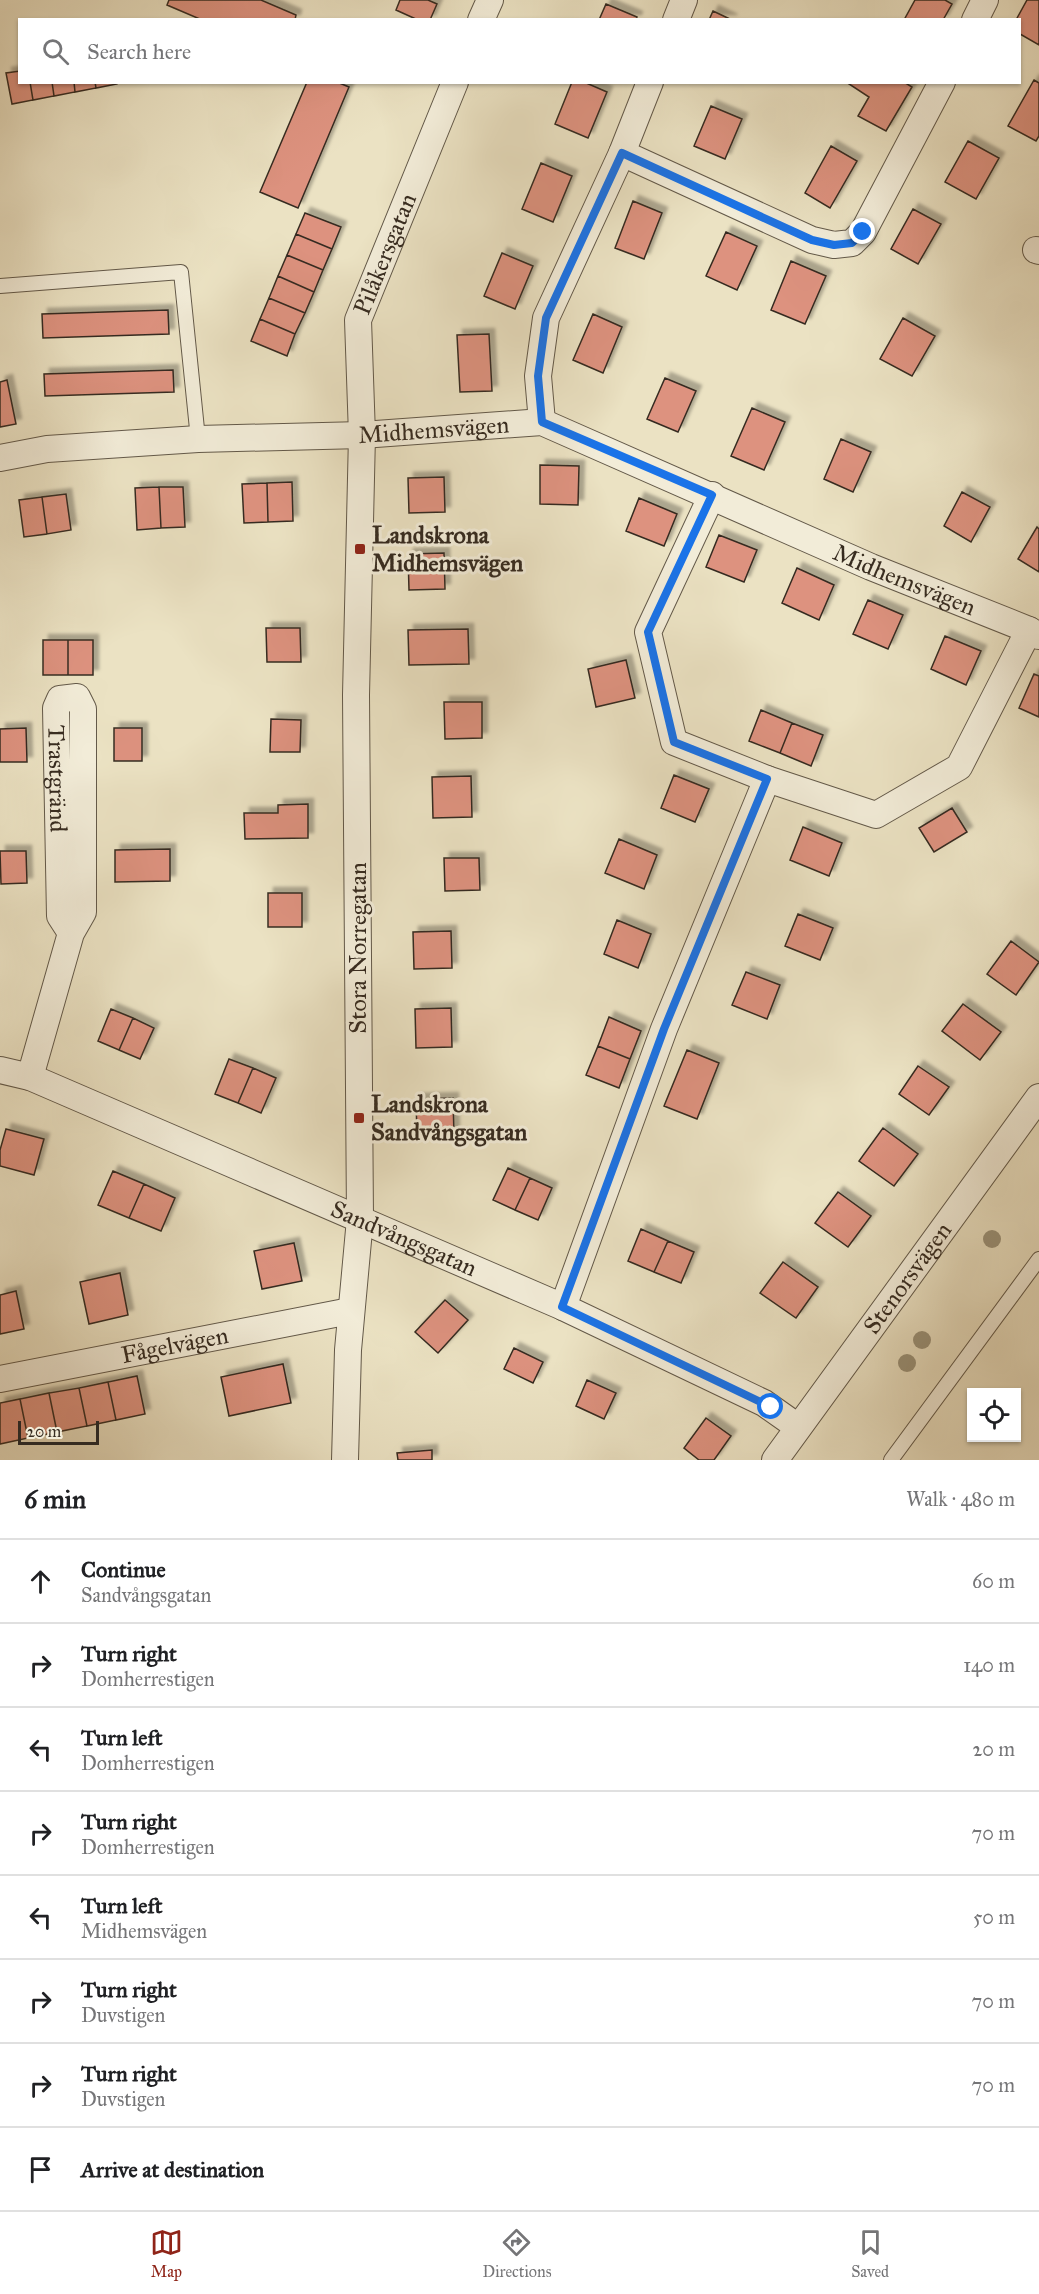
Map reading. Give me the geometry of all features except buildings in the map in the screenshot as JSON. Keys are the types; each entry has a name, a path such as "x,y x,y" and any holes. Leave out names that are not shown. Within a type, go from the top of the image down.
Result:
{"street":[{"path":"483,18 490,0"},
{"path":"677,18 684,0"},
{"path":"976,18 985,0"},
{"name":"Pilåkersgatan","path":"362,435 358,320 454,84"},
{"path":"542,422 538,376 546,318 622,153 650,84"},
{"path":"622,153 812,240 834,245 852,243 863,232 941,84"},
{"name":"Midhemsvägen","path":"0,458 47,449 198,439 362,435 542,422 871,567 1034,633"},
{"name":"Stora Norregatan","path":"345,1460 350,1311 360,1220 356,695 362,435"},
{"path":"712,495 648,632 674,742 767,779 876,815 959,767 1034,633"},
{"name":"Trastgränd","path":"77,697 83,709 83,912 71,933 60,915 56,708 60,699 77,697"},
{"path":"562,1307 664,1029 767,779"},
{"path":"30,1077 71,933"},
{"name":"Sandvångsgatan","path":"0,1070 30,1077 562,1307 764,1403 798,1427"},
{"name":"Stenorsvägen","path":"775,1460 1039,1097"},
{"name":"Fågelvägen","path":"0,1379 350,1311"}],"lane":[{"path":"0,286 181,272 198,439"},
{"path":"891,1460 1039,1259"}],"place":[{"name":"Landskrona Midhemsvägen","path":"360,549"},
{"name":"Landskrona Sandvångsgatan","path":"359,1118"}],"route":[{"path":"771,1407 562,1307 664,1029 767,779 674,742 648,632 712,495 542,422 538,376 546,318 622,153 812,240 834,245 852,243 863,232"}]}
